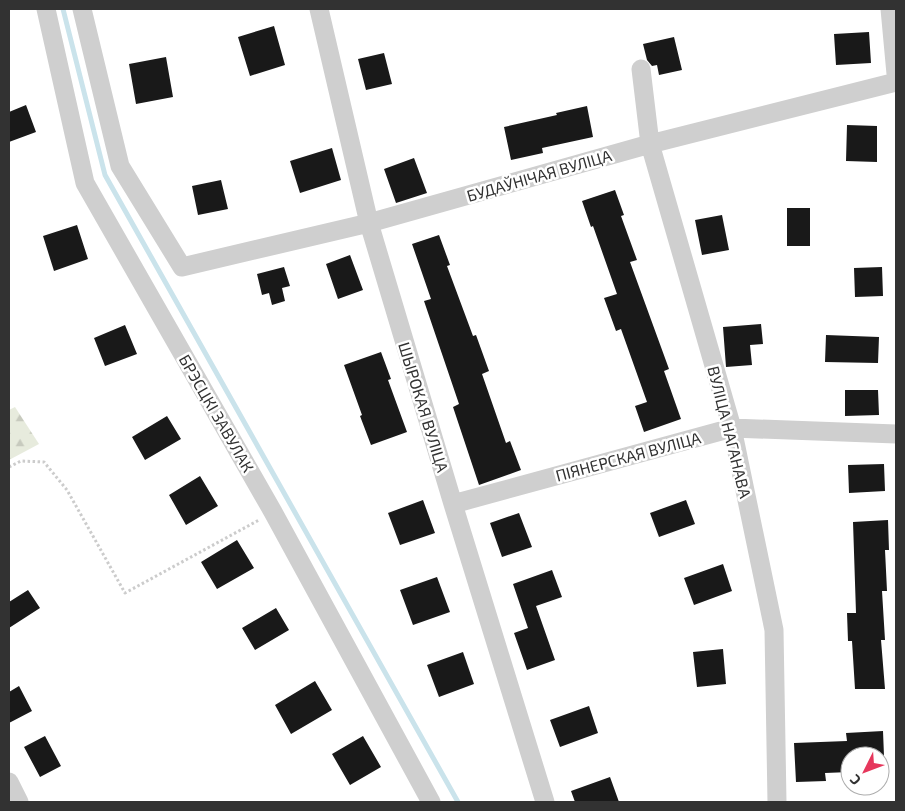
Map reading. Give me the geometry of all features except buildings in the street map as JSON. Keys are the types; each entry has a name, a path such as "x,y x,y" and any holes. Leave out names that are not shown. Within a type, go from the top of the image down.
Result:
{"street":[{"name":"БРЭСЦКІ ЗАВУЛАК","path":"46,9 85,183 273,512 431,802"},
{"name":"БУДАЎНІЧАЯ ВУЛІЦА","path":"82,9 120,166 182,267 370,223 650,144 896,82"},
{"name":"ШЫРОКАЯ ВУЛІЦА","path":"318,9 370,223 453,504 545,802"},
{"path":"890,9 896,74"},
{"name":"ВУЛІЦА НАГАНАВА","path":"641,69 650,144 732,428 774,630 777,802"},
{"name":"ПІЯНЕРСКАЯ ВУЛІЦА","path":"453,504 732,428 896,434"},
{"path":"9,782 19,802"}],"path":[{"path":"9,467 22,461 44,462 67,490 126,593 273,512"}],"green space":[{"path":"15,407 39,444 9,460 9,410"}],"waterway":[{"path":"63,9 105,175 458,802"}]}
